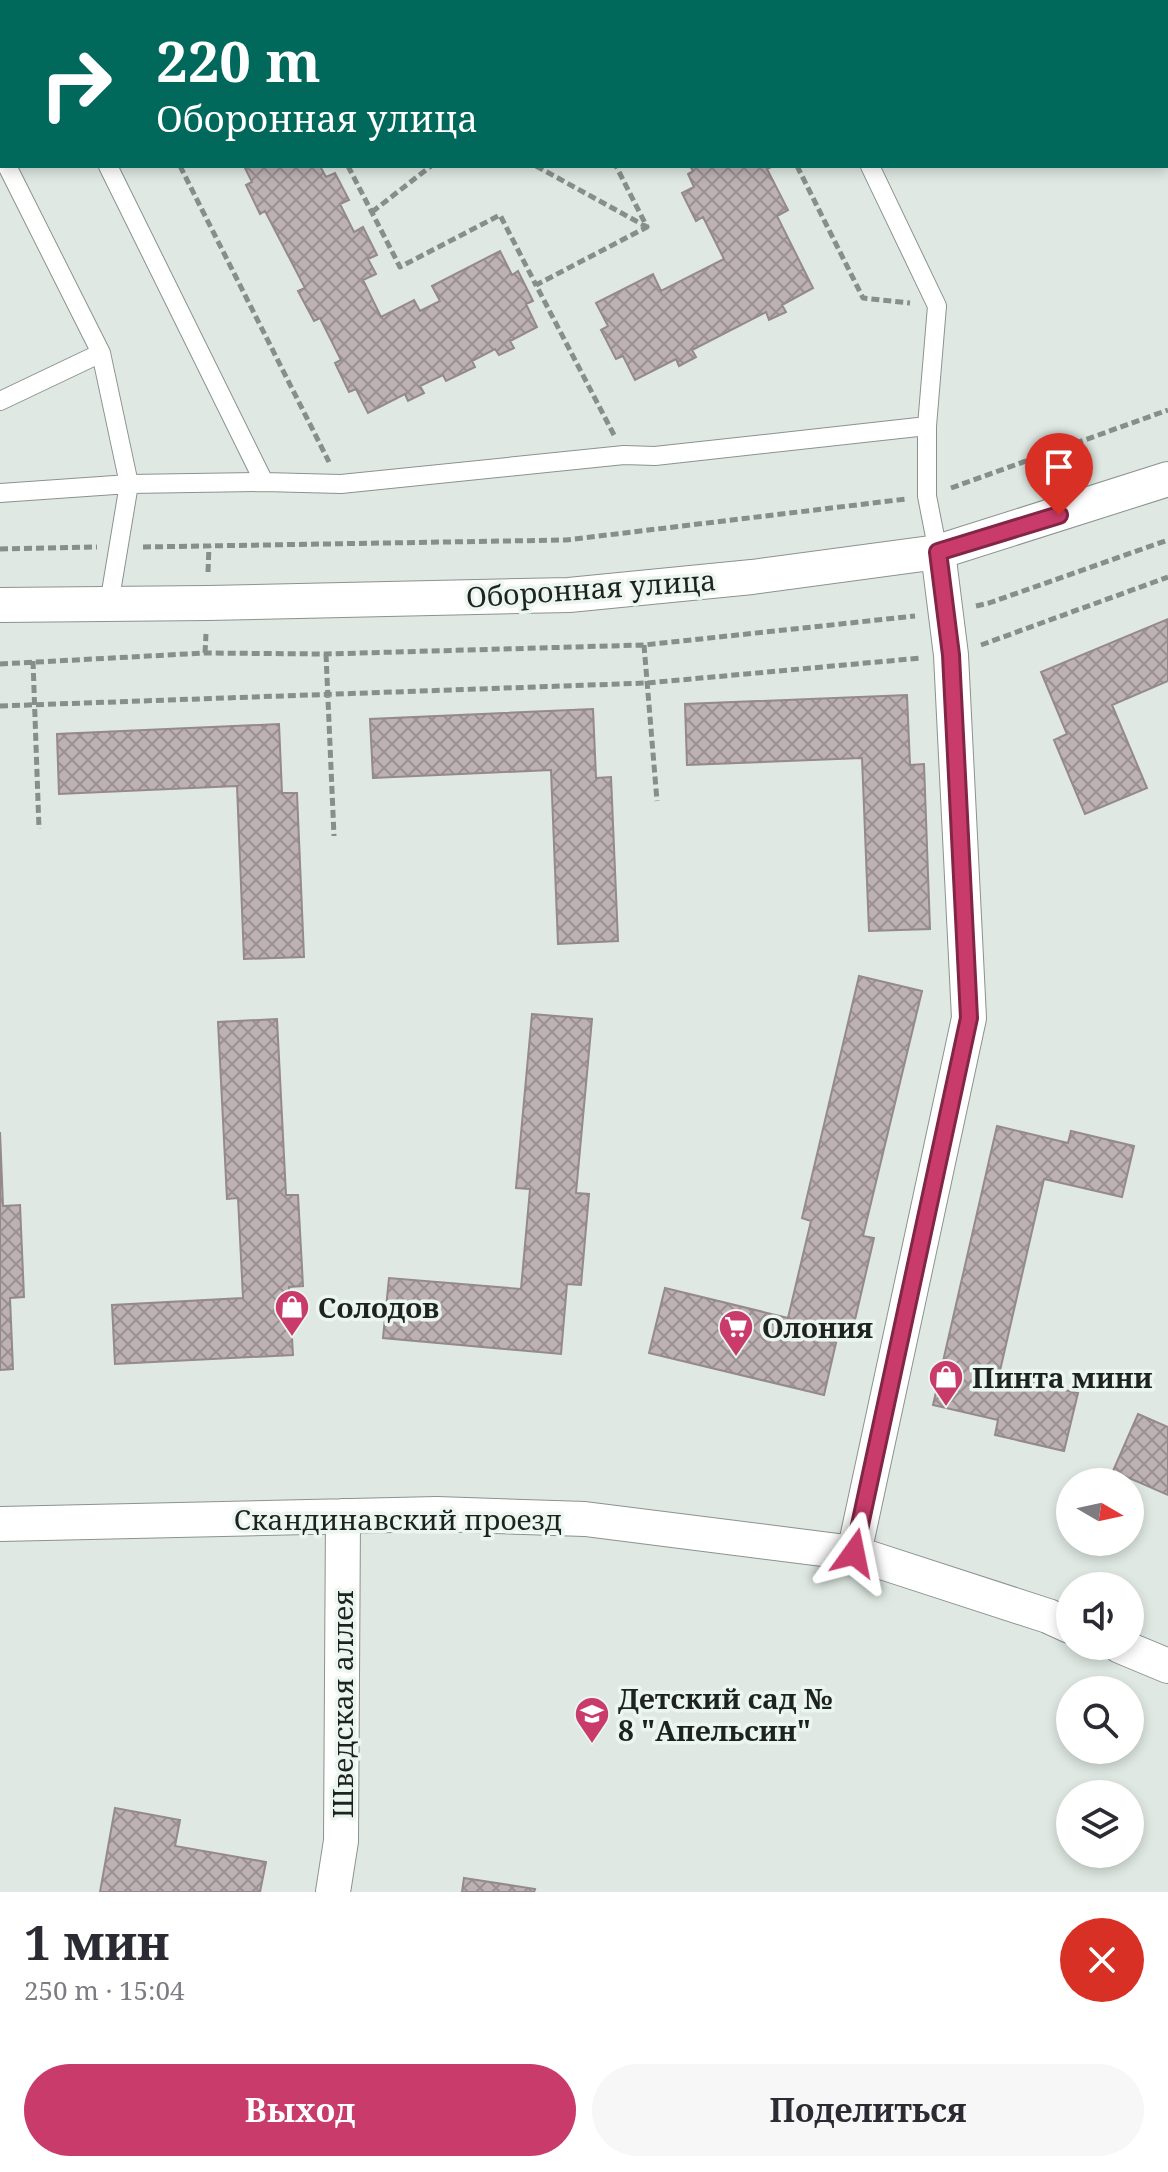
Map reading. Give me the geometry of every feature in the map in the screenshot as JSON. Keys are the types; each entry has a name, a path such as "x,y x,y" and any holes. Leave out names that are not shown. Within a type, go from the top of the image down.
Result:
{"street":[{"name":"Оборонная улица","path":"0,605 569,595 752,577 938,552 1168,479"},
{"path":"854,1553 969,1018 951,655 938,552"},
{"name":"Скандинавский проезд","path":"0,1524 437,1514 585,1519 854,1553 1056,1620"},
{"name":"Шведская аллея","path":"333,1892 341,1841 343,1516"},
{"path":"1144,1656 1168,1666"}],"lane":[{"path":"8,168 101,353 129,484 109,604"},
{"path":"109,168 264,482"},
{"path":"871,168 937,306 927,426 927,496 938,552"},
{"path":"0,401 101,353"},
{"path":"0,493 129,484 341,484 624,455 655,456 927,426"}],"path":[{"path":"181,168 341,484"},
{"path":"349,168 400,267 500,215 624,455"},
{"path":"372,212 428,168"},
{"path":"540,168 647,227"},
{"path":"617,168 647,227"},
{"path":"798,168 863,298 937,306"},
{"path":"536,285 647,227"},
{"path":"0,549 566,540 927,496 1168,410"},
{"path":"0,664 205,653 326,654 644,645 946,612 989,603 1168,540"},
{"path":"0,706 647,683 951,655 1168,577"},
{"path":"644,645 657,801"},
{"path":"326,654 334,836"},
{"path":"33,661 39,829"}],"building":[{"path":"245,168 321,168 326,177 335,173 349,200 340,204 354,232 363,227 377,255 368,259 376,274 363,280 381,317 414,300 420,311 440,301 432,286 500,251 512,275 518,271 533,301 526,304 537,327 510,341 514,348 499,355 495,349 472,361 475,367 446,381 443,375 420,386 424,393 408,401 405,394 368,413 356,389 349,392 335,363 341,360 320,318 314,321 298,291 305,288 265,211 260,214 246,185 252,182"},
{"path":"691,168 769,168 788,210 777,216 813,288 782,305 786,312 769,320 766,312 692,350 696,357 679,366 676,359 635,380 623,356 616,359 601,330 608,326 596,303 653,274 661,291 724,259 703,217 696,221 682,193 694,187 688,174 693,171"},
{"path":"1168,619 1168,681 1112,705 1147,788 1085,814 1054,740 1067,734 1041,672"},
{"path":"907,695 910,765 924,764 930,929 869,931 862,758 687,765 685,704"},
{"path":"593,709 596,778 611,777 618,941 558,944 551,770 373,778 370,719"},
{"path":"279,724 282,793 297,793 304,957 244,959 237,786 59,794 57,734"},
{"path":"859,976 922,991 863,1236 874,1238 854,1324 841,1321 824,1395 649,1353 665,1288 788,1318 811,1221 802,1218"},
{"path":"532,1014 592,1019 576,1193 589,1194 581,1285 567,1284 561,1354 383,1338 389,1278 521,1289 530,1189 516,1188"},
{"path":"277,1019 286,1195 298,1195 303,1286 289,1287 293,1355 115,1364 112,1305 243,1298 238,1198 227,1199 218,1022"},
{"path":"997,1126 1068,1143 1071,1131 1134,1146 1122,1197 1044,1179 999,1375 1078,1393 1064,1451 995,1435 998,1420 933,1405"},
{"path":"0,1132 3,1206 20,1205 24,1297 10,1298 13,1369 0,1370"},
{"path":"1138,1414 1168,1427 1168,1495 1144,1485 1144,1468 1114,1468"},
{"path":"115,1808 180,1820 175,1846 266,1862 260,1892 100,1892"},
{"path":"464,1878 535,1889 534,1892 462,1892"}],"place":[{"name":"Солодов","path":"292,1338"},
{"name":"Олония","path":"736,1358"},
{"name":"Пинта мини","path":"946,1408"},
{"name":"Детский сад № 8 \"Апельсин\"","path":"592,1745"}],"route":[{"path":"854,1553 969,1018 951,655 938,552 1059,515"}]}
